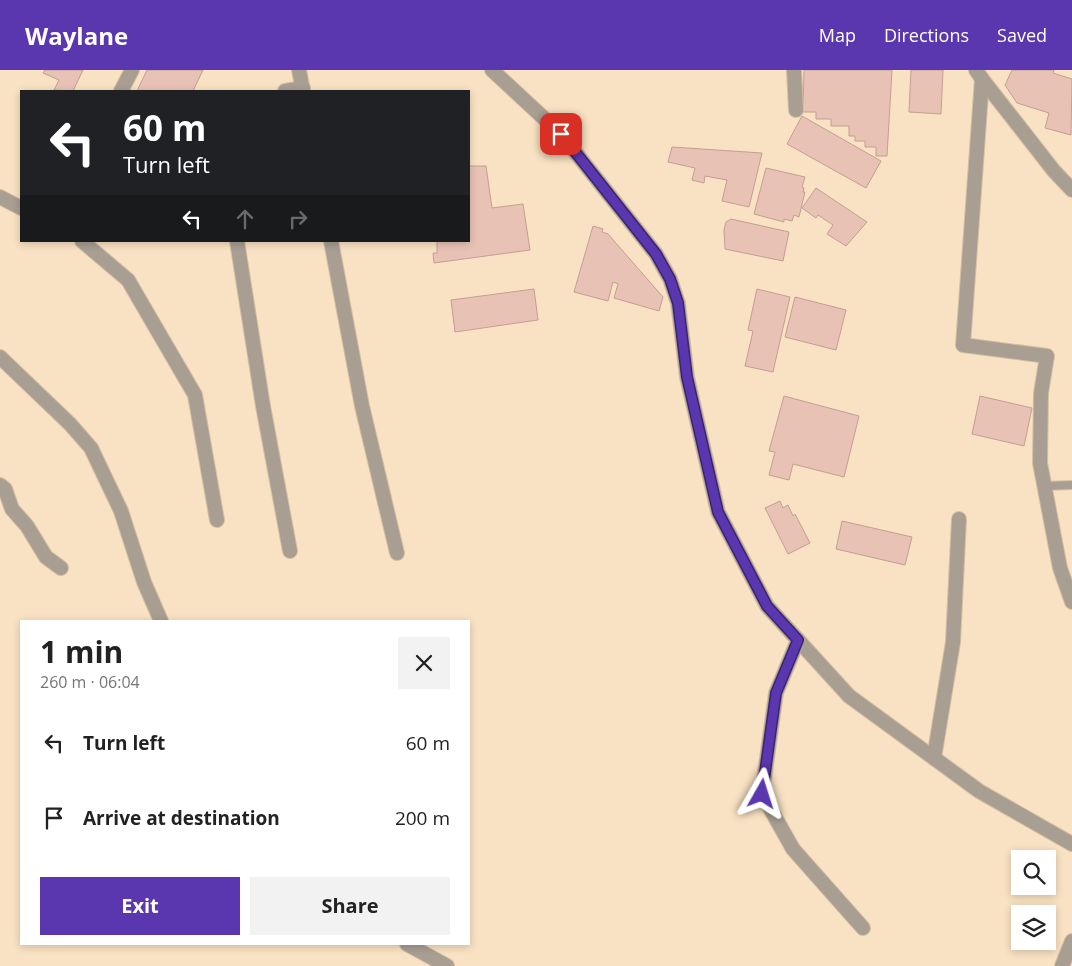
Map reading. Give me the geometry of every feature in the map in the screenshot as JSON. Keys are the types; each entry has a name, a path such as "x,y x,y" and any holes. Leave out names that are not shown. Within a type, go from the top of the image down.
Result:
{"street":[{"path":"122,90 132,70"},
{"path":"299,70 303,89"},
{"path":"492,70 561,134 656,254 670,279 678,303 687,377 718,512 767,606 849,696 979,790 1072,844"},
{"path":"794,70 796,110"},
{"path":"979,75 1054,172 1072,190"},
{"path":"979,75 963,344 1047,356 1041,403 1040,462 1060,568 1072,602"},
{"path":"0,197 20,207"},
{"path":"83,242 128,280 196,396 217,520"},
{"path":"237,242 263,406 290,551"},
{"path":"331,242 362,406 398,553"},
{"path":"0,357 70,424 91,448 121,512 144,582 161,620"},
{"path":"0,485 5,489 12,509 27,526 46,557 61,568"},
{"path":"934,758 953,642 959,519"},
{"path":"798,640 776,693 762,794 793,849 863,928"},
{"path":"1062,966 1072,941"},
{"path":"409,945 447,966"}],"lane":[{"path":"1044,486 1072,485"}],"building":[{"path":"45,70 83,70 73,90 54,90 59,80 43,73"},
{"path":"147,70 203,70 193,90 137,90"},
{"path":"804,70 892,70 887,156 876,156 876,147 865,147 865,141 855,141 855,136 849,136 849,126 831,126 831,119 816,119 816,112 803,112"},
{"path":"911,70 943,70 941,114 909,112"},
{"path":"1012,70 1054,70 1053,73 1072,79 1071,135 1045,128 1049,113 1017,103 1005,85"},
{"path":"802,116 881,161 866,188 787,144"},
{"path":"672,147 762,153 749,207 722,201 727,180 705,176 704,183 692,180 695,168 668,162"},
{"path":"470,166 486,166 492,208 523,204 530,250 434,263 433,253 437,253 437,242 470,242"},
{"path":"766,168 805,177 802,187 804,188 803,192 805,192 799,217 794,215 792,221 784,219 784,222 754,214"},
{"path":"816,188 867,222 846,246 827,234 833,225 818,215 816,218 802,208"},
{"path":"731,219 789,232 783,261 725,249 724,230 726,222"},
{"path":"593,226 603,229 602,232 608,234 663,297 659,311 614,298 618,284 613,282 608,301 574,292"},
{"path":"534,289 538,320 455,332 451,300"},
{"path":"757,289 790,297 773,372 745,366 753,331 748,330"},
{"path":"795,297 846,310 836,350 785,337"},
{"path":"784,396 859,416 844,477 793,464 789,480 769,475 775,452 769,451"},
{"path":"980,396 1032,408 1024,446 972,434"},
{"path":"780,501 783,508 788,505 793,516 795,514 810,543 788,554 765,508"},
{"path":"842,521 912,537 905,565 836,549"}],"route":[{"path":"561,134 656,254 670,279 678,303 687,377 718,512 767,606 798,640 776,693 762,794"}]}
